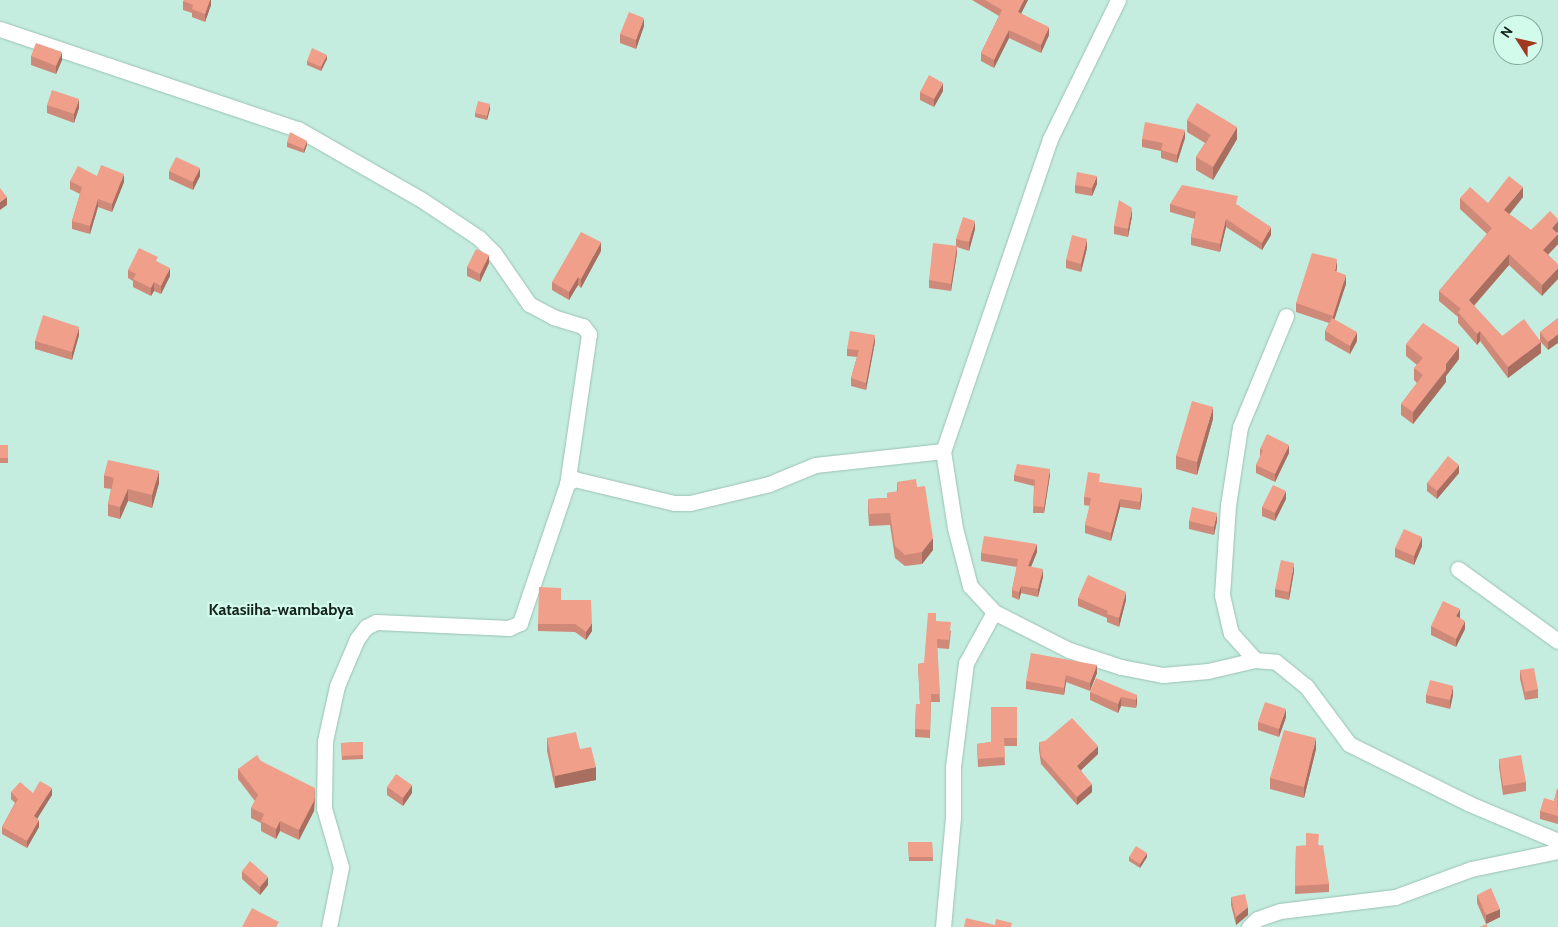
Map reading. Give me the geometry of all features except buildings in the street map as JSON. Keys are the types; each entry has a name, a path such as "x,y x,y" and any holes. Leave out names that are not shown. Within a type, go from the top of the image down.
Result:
{"street":[{"path":"1118,0 1050,138 943,451 955,528 970,586 994,612 1069,650 1122,667 1163,676 1208,671 1255,660 1276,662 1306,686 1349,744 1470,804 1558,841"},
{"path":"0,28 298,129 422,200 479,238 494,253 529,304 552,318 583,326 589,334 567,484 520,623 509,628 376,622 366,627 357,640 337,686 325,741 324,808 341,867 329,927"},
{"path":"1255,660 1231,633 1222,595 1228,505 1240,427 1286,316"},
{"path":"567,484 574,479 674,503 690,503 769,484 815,465 943,451"},
{"path":"1458,569 1558,641"},
{"path":"943,927 953,817 953,767 966,663 994,612"},
{"path":"1249,927 1257,919 1280,911 1395,897 1471,869 1558,851"}],"district":[{"name":"Katasiiha-wambabya","path":"281,610"}]}
